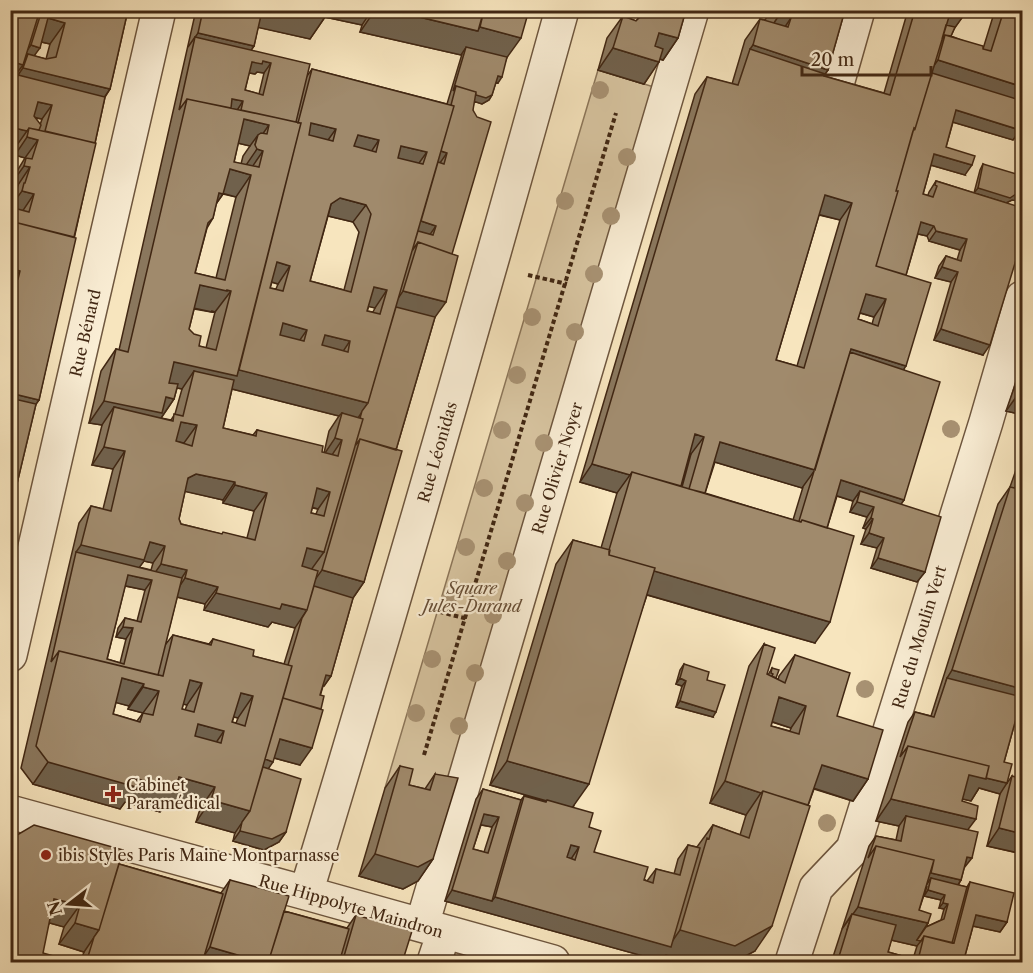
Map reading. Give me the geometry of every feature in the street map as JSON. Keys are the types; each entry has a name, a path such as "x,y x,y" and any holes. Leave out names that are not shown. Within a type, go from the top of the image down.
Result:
{"street":[{"name":"Rue Bénard","path":"10,656 159,10"},
{"name":"Rue Léonidas","path":"306,893 478,312 562,10"},
{"name":"Rue Olivier Noyer","path":"434,963 433,928 692,10"},
{"path":"835,91 858,10"},
{"name":"Rue du Moulin Vert","path":"792,963 816,888 853,849 1023,298"},
{"name":"Rue Hippolyte Maindron","path":"10,812 553,963"}],"path":[{"path":"424,755 616,113"},
{"path":"520,273 574,286"},
{"path":"429,609 475,621"}],"green space":[{"name":"Square Jules-Durand","path":"598,70 654,87 442,800 385,788"}],"building":[{"path":"10,10 40,10 23,65 10,61"},
{"path":"42,10 128,10 110,89 23,68 28,54 46,59 56,57 65,23 48,18 40,48 31,45"},
{"path":"203,10 262,11 254,46 198,33"},
{"path":"295,10 327,10 325,17"},
{"path":"390,10 484,10 478,31"},
{"path":"484,10 529,10 521,38 480,27"},
{"path":"647,10 686,10 678,38 659,33 655,46 663,49 659,62 613,48 623,16 636,21"},
{"path":"779,10 845,10 828,70 753,45 760,19 788,27 791,18 780,14"},
{"path":"915,10 951,10 914,128 876,266 931,283 906,366 851,349 815,470 720,442 705,493 689,489 704,437 695,434 681,486 632,472 630,475 592,464 707,77 738,85 750,49 825,74 824,76 890,95","holes":["825,195 852,203 804,368 776,360","866,294 886,299 878,326 858,319"]},
{"path":"1004,10 1023,10 1023,87 938,60 945,35 983,46 983,49 991,51"},
{"path":"946,25 955,27 951,36 945,35 942,39"},
{"path":"195,37 310,64 296,122 241,110 243,101 232,99 231,108 187,99 179,110","holes":["252,62 271,63 263,95 245,90"]},
{"path":"466,47 507,57 502,77 498,76 492,95 486,98 476,95 476,92 456,86 453,91"},
{"path":"312,69 454,106 368,403 239,370 301,123 298,123","holes":["311,123 336,129 333,141 309,135","358,135 379,140 376,152 354,146","401,146 427,152 423,164 398,158","340,198 366,205 371,214 351,292 310,281 331,204","277,262 290,266 283,291 270,288","374,287 387,290 380,314 367,311","283,323 307,330 304,341 280,335","325,335 350,341 348,352 322,345"]},
{"path":"932,73 1023,101 1023,121 1020,130 956,110 946,147 975,156 972,165 934,154 923,194 933,197 937,186 936,181 1023,208 1023,237 990,345 941,329 958,272 942,267 946,256 961,261 967,239 936,231 934,226 921,222 906,275 876,266 913,131"},
{"path":"18,75 105,97 95,143 45,131 52,105 38,102 34,116 41,125 39,130 29,128 27,131 10,127 10,98"},
{"path":"456,86 476,92 473,110 477,117 491,122 452,254 418,242 412,251 418,231 433,235 436,226 421,221 438,162 444,164 447,153 441,151 454,106 451,105"},
{"path":"187,99 301,123 237,376 174,362 169,383 178,384 174,399 166,397 162,413 104,401 116,349 128,352","holes":["244,119 269,125 267,134 258,135 255,145 257,149 263,151 259,167 234,162","230,169 251,175 225,280 195,273 208,223 213,218 219,193 223,194","200,285 231,291 216,350 199,346 201,336 189,329"]},
{"path":"29,128 96,143 74,237 10,221 10,207 29,212 34,194 22,191 30,167 24,166 26,158 32,159 38,140 27,137"},
{"path":"983,164 1023,176 1023,196 1016,194 1010,198 978,188"},
{"path":"10,221 76,238 39,400 10,393 10,277 18,279 20,271 10,268"},
{"path":"418,242 458,256 446,302 403,291"},
{"path":"396,307 435,317 396,450 360,439 355,446 363,419 360,418 362,411 368,403"},
{"path":"850,352 940,382 904,500 841,480 827,528 799,521"},
{"path":"194,371 234,380 223,428 256,436 257,430 323,446 322,452 338,456 342,440 335,438 342,413 363,419 324,552 307,548 302,566 318,571 307,610 282,604 280,609 216,593 218,587 185,578 187,570 161,564 165,546 150,542 144,560 81,545 91,506 111,511 125,451 104,447 114,407 173,421 174,414 183,416","holes":["181,422 197,425 192,446 176,441","196,474 235,482 235,485 267,493 255,540 181,524 179,519 188,478","317,488 330,492 324,516 311,513"]},
{"path":"1023,382 1023,394 1019,393"},
{"path":"10,398 36,404 10,513"},
{"path":"360,439 402,451 364,582 322,570"},
{"path":"1023,467 1023,490 1015,488"},
{"path":"632,472 854,536 830,622 654,571 655,568 609,555"},
{"path":"1010,487 1023,490 1023,689 952,670"},
{"path":"860,491 941,517 925,572 878,558 884,538 869,533 874,507 857,502"},
{"path":"573,540 610,550 609,555 655,568 589,784 507,761"},
{"path":"76,552 182,578 158,675 59,651 51,662","holes":["128,575 152,580 141,622 125,618 123,627 133,628 124,664 107,659"]},
{"path":"314,586 353,598 331,676 326,675 320,695 324,696 321,709 283,698 292,666 288,665"},
{"path":"173,635 211,645 213,639 254,650 253,656 292,666 250,811 211,800 215,787 179,777 175,790 138,779 136,787 48,762 36,746 59,651 163,676","holes":["122,678 159,691 153,715 143,713 140,722 113,714","190,680 202,683 194,712 182,709","241,693 253,696 245,726 232,722","198,724 224,731 221,743 195,736"]},
{"path":"764,644 775,648 767,674 785,683 795,655 850,673 837,716 883,730 868,779 822,765 808,805 725,781","holes":["779,697 806,706 799,734 771,726"]},
{"path":"684,664 709,672 707,680 725,685 716,712 680,701 686,681 680,678"},
{"path":"772,668 779,670 776,678 772,676"},
{"path":"947,678 1022,697 1004,762 1012,764 1007,783 986,778 989,766 908,746 900,757 915,712 934,717"},
{"path":"283,698 323,710 312,748 280,739 273,762 265,759"},
{"path":"908,746 989,766 986,779 969,775 962,801 978,806 976,819 891,799"},
{"path":"400,766 413,769 409,785 430,790 435,774 458,778 433,859 418,867 375,854"},
{"path":"263,767 301,779 286,832 272,839 240,831 242,822 250,811"},
{"path":"1012,776 1023,779 1023,834 999,828"},
{"path":"483,789 521,800 492,901 452,890","holes":["484,814 499,817 488,853 473,849"]},
{"path":"763,791 810,806 772,926 735,946 680,930 707,838 709,839 713,825 749,838"},
{"path":"524,796 593,813 589,827 601,831 594,852 648,867 644,880 653,883 656,869 680,875 688,845 700,848 671,947 495,897","holes":["571,845 579,847 575,860 567,857"]},
{"path":"906,816 978,832 972,858 967,857 961,880 931,873 934,860 876,846 868,858 876,836 901,841"},
{"path":"34,825 123,850 99,930 75,923 80,905 54,899 43,953 57,957 55,963 10,963 10,864 17,835"},
{"path":"876,846 934,860 919,910 931,914 928,923 858,907"},
{"path":"119,864 223,894 202,963 86,963 94,937 99,930"},
{"path":"931,878 967,887 952,943 924,936 921,941 917,940 926,927 944,919 948,904 943,903 945,895 928,890"},
{"path":"230,880 289,896 268,963 210,947"},
{"path":"970,882 1014,893 1007,922 976,915 963,963 919,963 924,936 954,943"},
{"path":"284,911 349,929 339,963 268,963"},
{"path":"852,914 896,925 888,952 920,961 919,963 837,963"},
{"path":"356,915 412,931 402,963 342,963"},
{"path":"63,957 84,961 83,963 60,963"}],"place":[{"name":"Cabinet Paramédical","path":"113,794"},
{"name":"ibis Styles Paris Maine Montparnasse","path":"46,855"}]}
